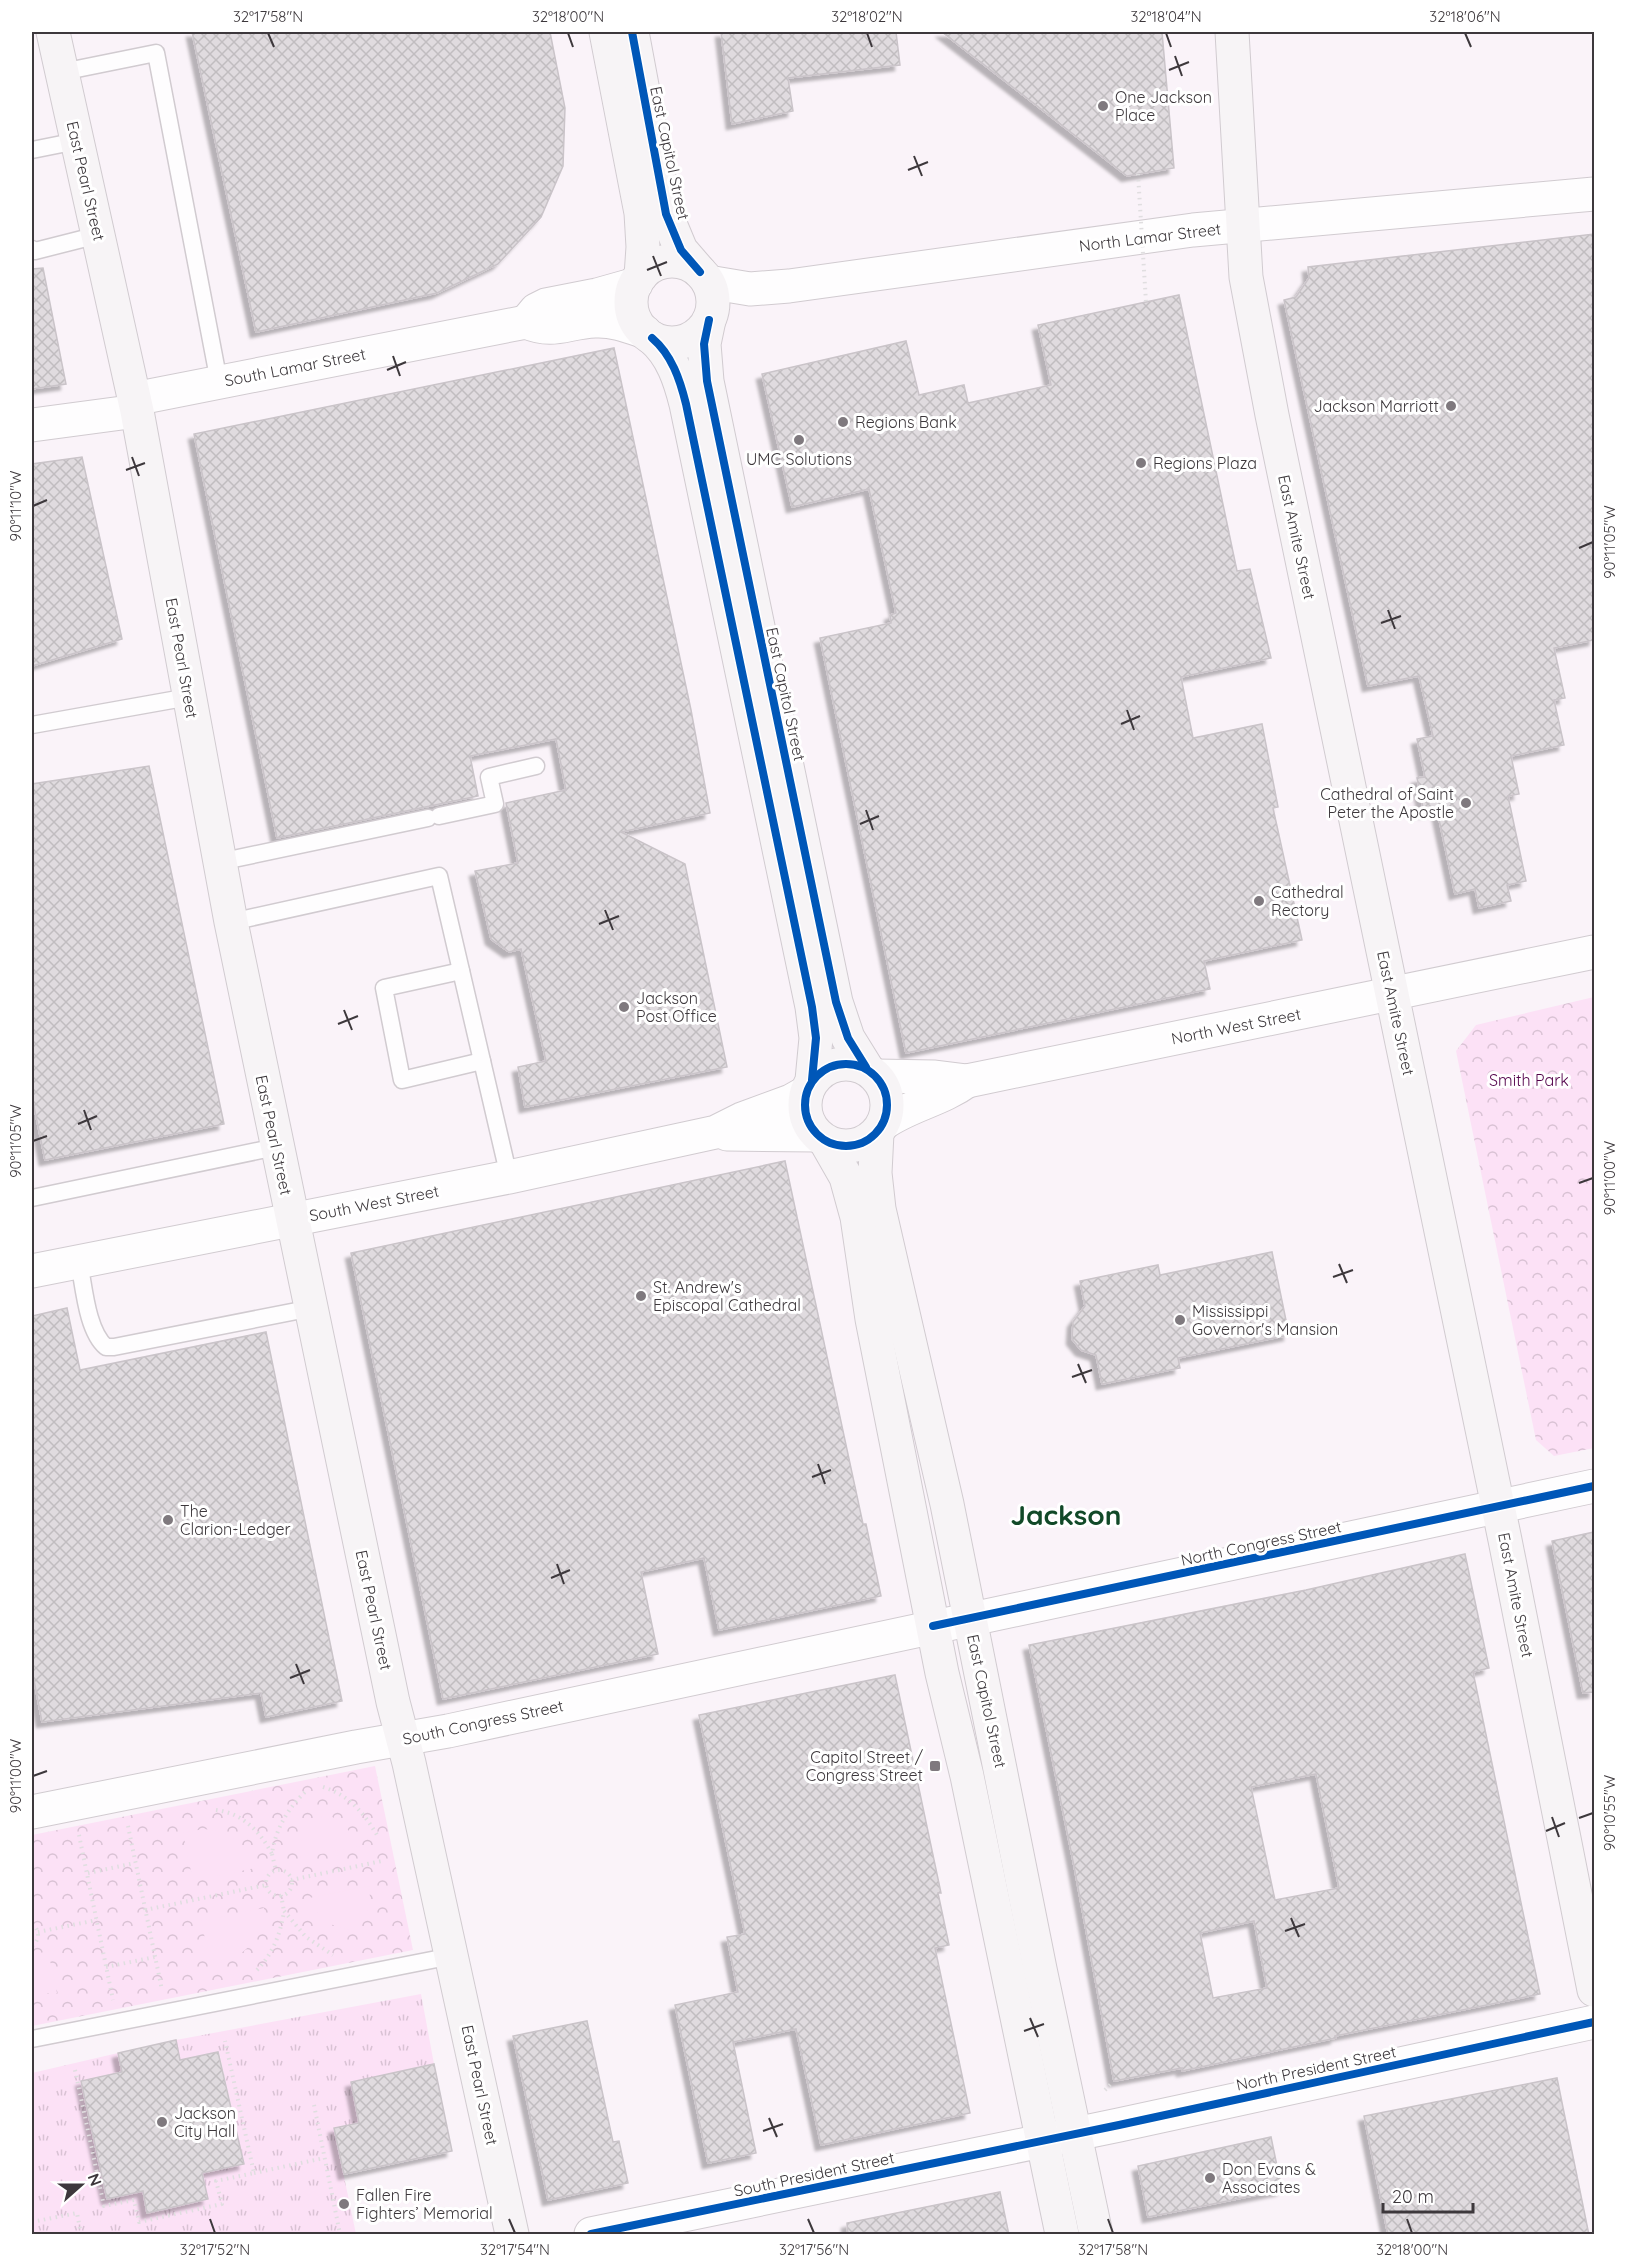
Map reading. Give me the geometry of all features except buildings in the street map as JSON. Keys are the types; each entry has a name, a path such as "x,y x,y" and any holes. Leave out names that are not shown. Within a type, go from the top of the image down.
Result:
{"main road":[{"name":"East Pearl Street","path":"53,32 136,405 219,862 276,1147 312,1308 393,1702 452,1956 512,2235"},
{"path":"606,32 640,213 643,237 638,280"},
{"name":"East Capitol Street","path":"632,32 666,214 681,250 704,277"},
{"name":"East Amite Street","path":"1232,32 1246,277 1498,1506 1594,1990"},
{"path":"649,335 666,343 680,342 692,338 702,330 710,320 713,308 713,294 704,277 677,261 665,262 651,267 638,280 633,289 631,303 634,317 649,335 662,346 676,371 686,404 812,1007 816,1038 804,1106 807,1120 839,1162 852,1194 872,1319 933,1626 1062,2235"},
{"name":"East Capitol Street","path":"710,320 704,344 707,381 832,985 848,1038 871,1072"},
{"path":"809,1086 825,1070 838,1065 851,1064 871,1072 887,1098 887,1111 881,1128 866,1142 853,1146 839,1146 821,1138"},
{"name":"East Capitol Street","path":"881,1128 875,1173 879,1209 944,1493 1096,2235"}],"street":[{"name":"North Lamar Street","path":"704,277 750,289 789,286 1242,225 1594,194"},
{"name":"South Lamar Street","path":"526,322 536,310 546,305 597,295 638,280"},
{"name":"South Lamar Street","path":"32,425 136,405 219,382 526,322 539,327 552,328 593,321 609,321 649,335"},
{"name":"North West Street","path":"871,1072 967,1081 1594,952"},
{"path":"881,1128 907,1108 943,1095 967,1081"},
{"name":"South West Street","path":"32,1271 509,1177 716,1132 742,1119 791,1101 809,1086"},
{"name":"South West Street","path":"716,1132 748,1135 792,1133 821,1138"},
{"name":"North Congress Street","path":"933,1626 1594,1486"},
{"name":"South Congress Street","path":"32,1812 403,1739 933,1626"},
{"name":"North President Street","path":"1043,2140 1594,2022"},
{"name":"South President Street","path":"591,2235 1043,2140"}],"lane":[{"path":"62,72 156,53 219,382"},
{"path":"32,150 77,141"},
{"path":"32,249 35,251 98,235"},
{"path":"32,725 189,697"},
{"path":"219,862 495,804 489,777 536,766"},
{"path":"231,922 440,876 509,1177"},
{"path":"461,971 384,988 402,1080 482,1061"},
{"path":"32,1198 276,1147"},
{"path":"79,1262 93,1328 98,1340 106,1347 312,1308"},
{"path":"32,2039 452,1956"}],"path":[{"path":"1138,174 1146,302"},
{"path":"322,1787 331,1789 353,1803 377,1835"},
{"path":"272,1854 273,1842 284,1818 297,1799 308,1790"},
{"path":"210,1809 230,1813 249,1824 265,1841 272,1854 276,1870"},
{"path":"128,1826 163,1996"},
{"path":"79,1835 114,2006"},
{"path":"291,1880 382,1861"},
{"path":"87,1873 135,1863"},
{"path":"276,1870 283,1871 291,1880 288,1892 281,1896 270,1892 266,1885 269,1874 276,1870"},
{"path":"146,1910 266,1885"},
{"path":"251,1975 265,1963 280,1930 284,1911 281,1896"},
{"path":"284,1911 306,1937 337,1957"},
{"path":"38,1932 97,1920"},
{"path":"32,1924 38,1932 38,1940 32,1946"},
{"path":"106,1967 155,1957"},
{"path":"225,2041 254,2173"},
{"path":"75,2070 104,2206 134,2200 139,2222 222,2204 216,2181 324,2158"},
{"path":"1105,2090 1111,2084"},
{"path":"314,2105 340,2235"},
{"path":"32,2222 77,2213 81,2235"}],"green space":[{"name":"Smith Park","path":"1594,997 1594,1448 1554,1456 1536,1440 1456,1051 1476,1025"},
{"path":"375,1766 413,1950 32,2026 32,1835"},
{"path":"327,1814 343,1823 360,1846 301,1858 301,1843 306,1831 309,1826"},
{"path":"203,1829 221,1832 235,1840 247,1852 255,1868 193,1881 183,1833"},
{"path":"369,1886 370,1899 367,1911 353,1930 338,1927 326,1921 316,1912 309,1898"},
{"path":"264,1908 259,1930 248,1947 232,1959 211,1965 201,1921"},
{"path":"48,1951 57,1993 32,1993 32,1955"},
{"path":"421,1994 434,2064 351,2082 359,2123 334,2129 356,2234 32,2234 32,2073 118,2053 122,2072 82,2081 143,2191 147,2212 208,2198 202,2173 244,2163 219,2052 180,2060 176,2040"}],"cycle path":[{"path":"632,32 666,214 681,250 700,272"},
{"path":"709,320 704,344 707,381 836,1002 848,1038 866,1067"},
{"path":"652,338 670,360 686,404 812,1007 816,1038 812,1080"},
{"path":"838,1064 854,1064 869,1071 880,1082 887,1097 887,1105 884,1121 875,1134 854,1146 838,1146 823,1139 812,1128 805,1113 805,1097 812,1082 823,1071 838,1064"},
{"path":"933,1626 1594,1486"},
{"path":"591,2234 1119,2125 1594,2022"}],"place":[{"name":"One Jackson Place","path":"1103,106"},
{"name":"Jackson Marriott","path":"1451,406"},
{"name":"Regions Bank","path":"843,422"},
{"name":"UMC Solutions","path":"799,440"},
{"name":"Regions Plaza","path":"1141,463"},
{"name":"Cathedral of Saint Peter the Apostle","path":"1466,803"},
{"name":"Cathedral Rectory","path":"1259,901"},
{"name":"Jackson Post Office","path":"624,1007"},
{"name":"St. Andrew's Episcopal Cathedral","path":"641,1296"},
{"name":"Mississippi Governor's Mansion","path":"1180,1320"},
{"name":"The Clarion-Ledger","path":"168,1520"},
{"name":"Capitol Street / Congress Street","path":"935,1766"},
{"name":"Jackson City Hall","path":"162,2122"},
{"name":"Don Evans & Associates","path":"1210,2178"},
{"name":"Fallen Fire Fighters’ Memorial","path":"344,2204"}],"district":[{"name":"Jackson","path":"1066,1514"}]}
